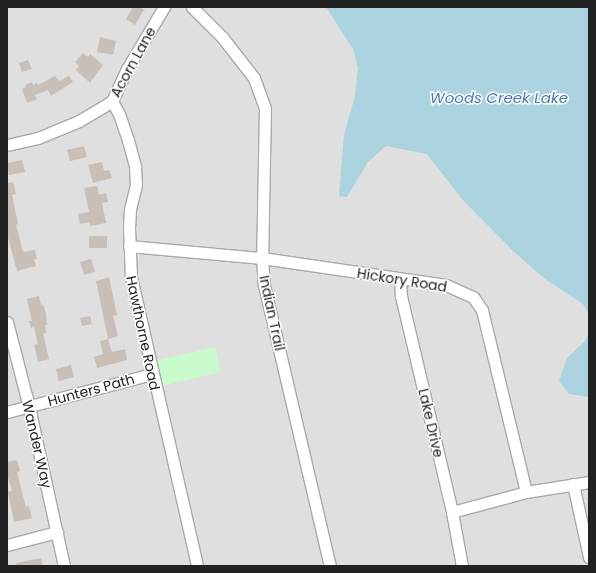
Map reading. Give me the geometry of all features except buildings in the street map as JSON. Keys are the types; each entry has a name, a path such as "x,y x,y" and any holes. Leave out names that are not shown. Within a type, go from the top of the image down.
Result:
{"street":[{"name":"Acorn Lane","path":"7,145 38,138 79,121 112,101 127,69 164,7"},
{"name":"Indian Trail","path":"192,7 222,37 254,78 265,108 262,258 264,285 330,566"},
{"name":"Hawthorne Road","path":"112,101 119,114 135,167 136,185 130,209 129,246 131,277 197,566"},
{"name":"Hickory Road","path":"129,246 262,258 400,280 446,285 473,297 482,310 526,492"},
{"name":"Lake Drive","path":"400,280 401,296 452,512 460,566"},
{"name":"Wander Way","path":"7,322 29,407 64,566"},
{"name":"Hunters Path","path":"7,412 152,374"},
{"path":"452,512 526,492 589,482"},
{"path":"573,484 589,557"},
{"path":"7,545 57,532"}],"shaded area":[{"path":"7,7 589,7 589,566 7,566"}],"green space":[{"path":"215,347 221,372 161,386 155,361"}],"water":[{"name":"Woods Creek Lake","path":"326,7 589,7 589,315 583,304 545,279 513,251 461,198 427,154 386,146 368,162 347,197 339,196 344,135 355,96 358,68 353,49"},
{"path":"589,333 589,397 569,394 559,381 567,358 585,341"}]}
